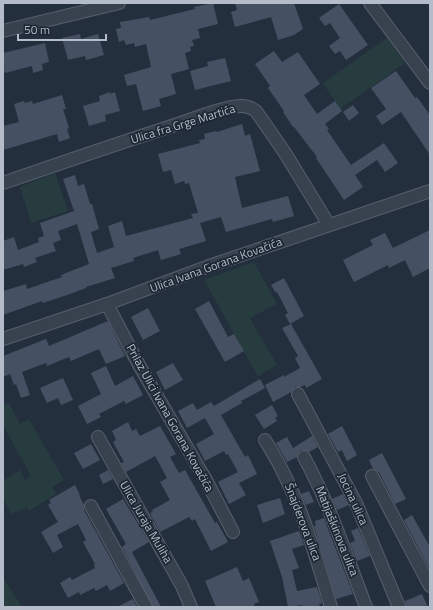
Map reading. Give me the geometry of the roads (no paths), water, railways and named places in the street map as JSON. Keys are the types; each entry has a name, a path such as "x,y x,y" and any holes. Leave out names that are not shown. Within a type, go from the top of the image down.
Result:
{"street":[{"path":"3,30 119,3"},
{"path":"370,3 430,83"},
{"name":"Ulica fra Grge Martića","path":"3,183 94,151 211,113 234,107 248,107 256,111 285,153 329,225"},
{"name":"Ulica Ivana Gorana Kovačića","path":"3,339 108,304 209,266 430,191"},
{"name":"Prilaz Ulici Ivana Gorana Kovačića","path":"108,304 139,365 206,480 233,532"},
{"name":"Jocina ulica","path":"298,394 356,503 399,607"},
{"name":"Ulica Juraja Muliha","path":"98,437 182,586 191,607"},
{"name":"Šnajderova ulica","path":"265,440 294,494 314,548 331,607"},
{"name":"Matijaškinova ulica","path":"304,457 330,513 366,607"},
{"path":"372,476 430,586"},
{"path":"91,506 146,607"}]}
